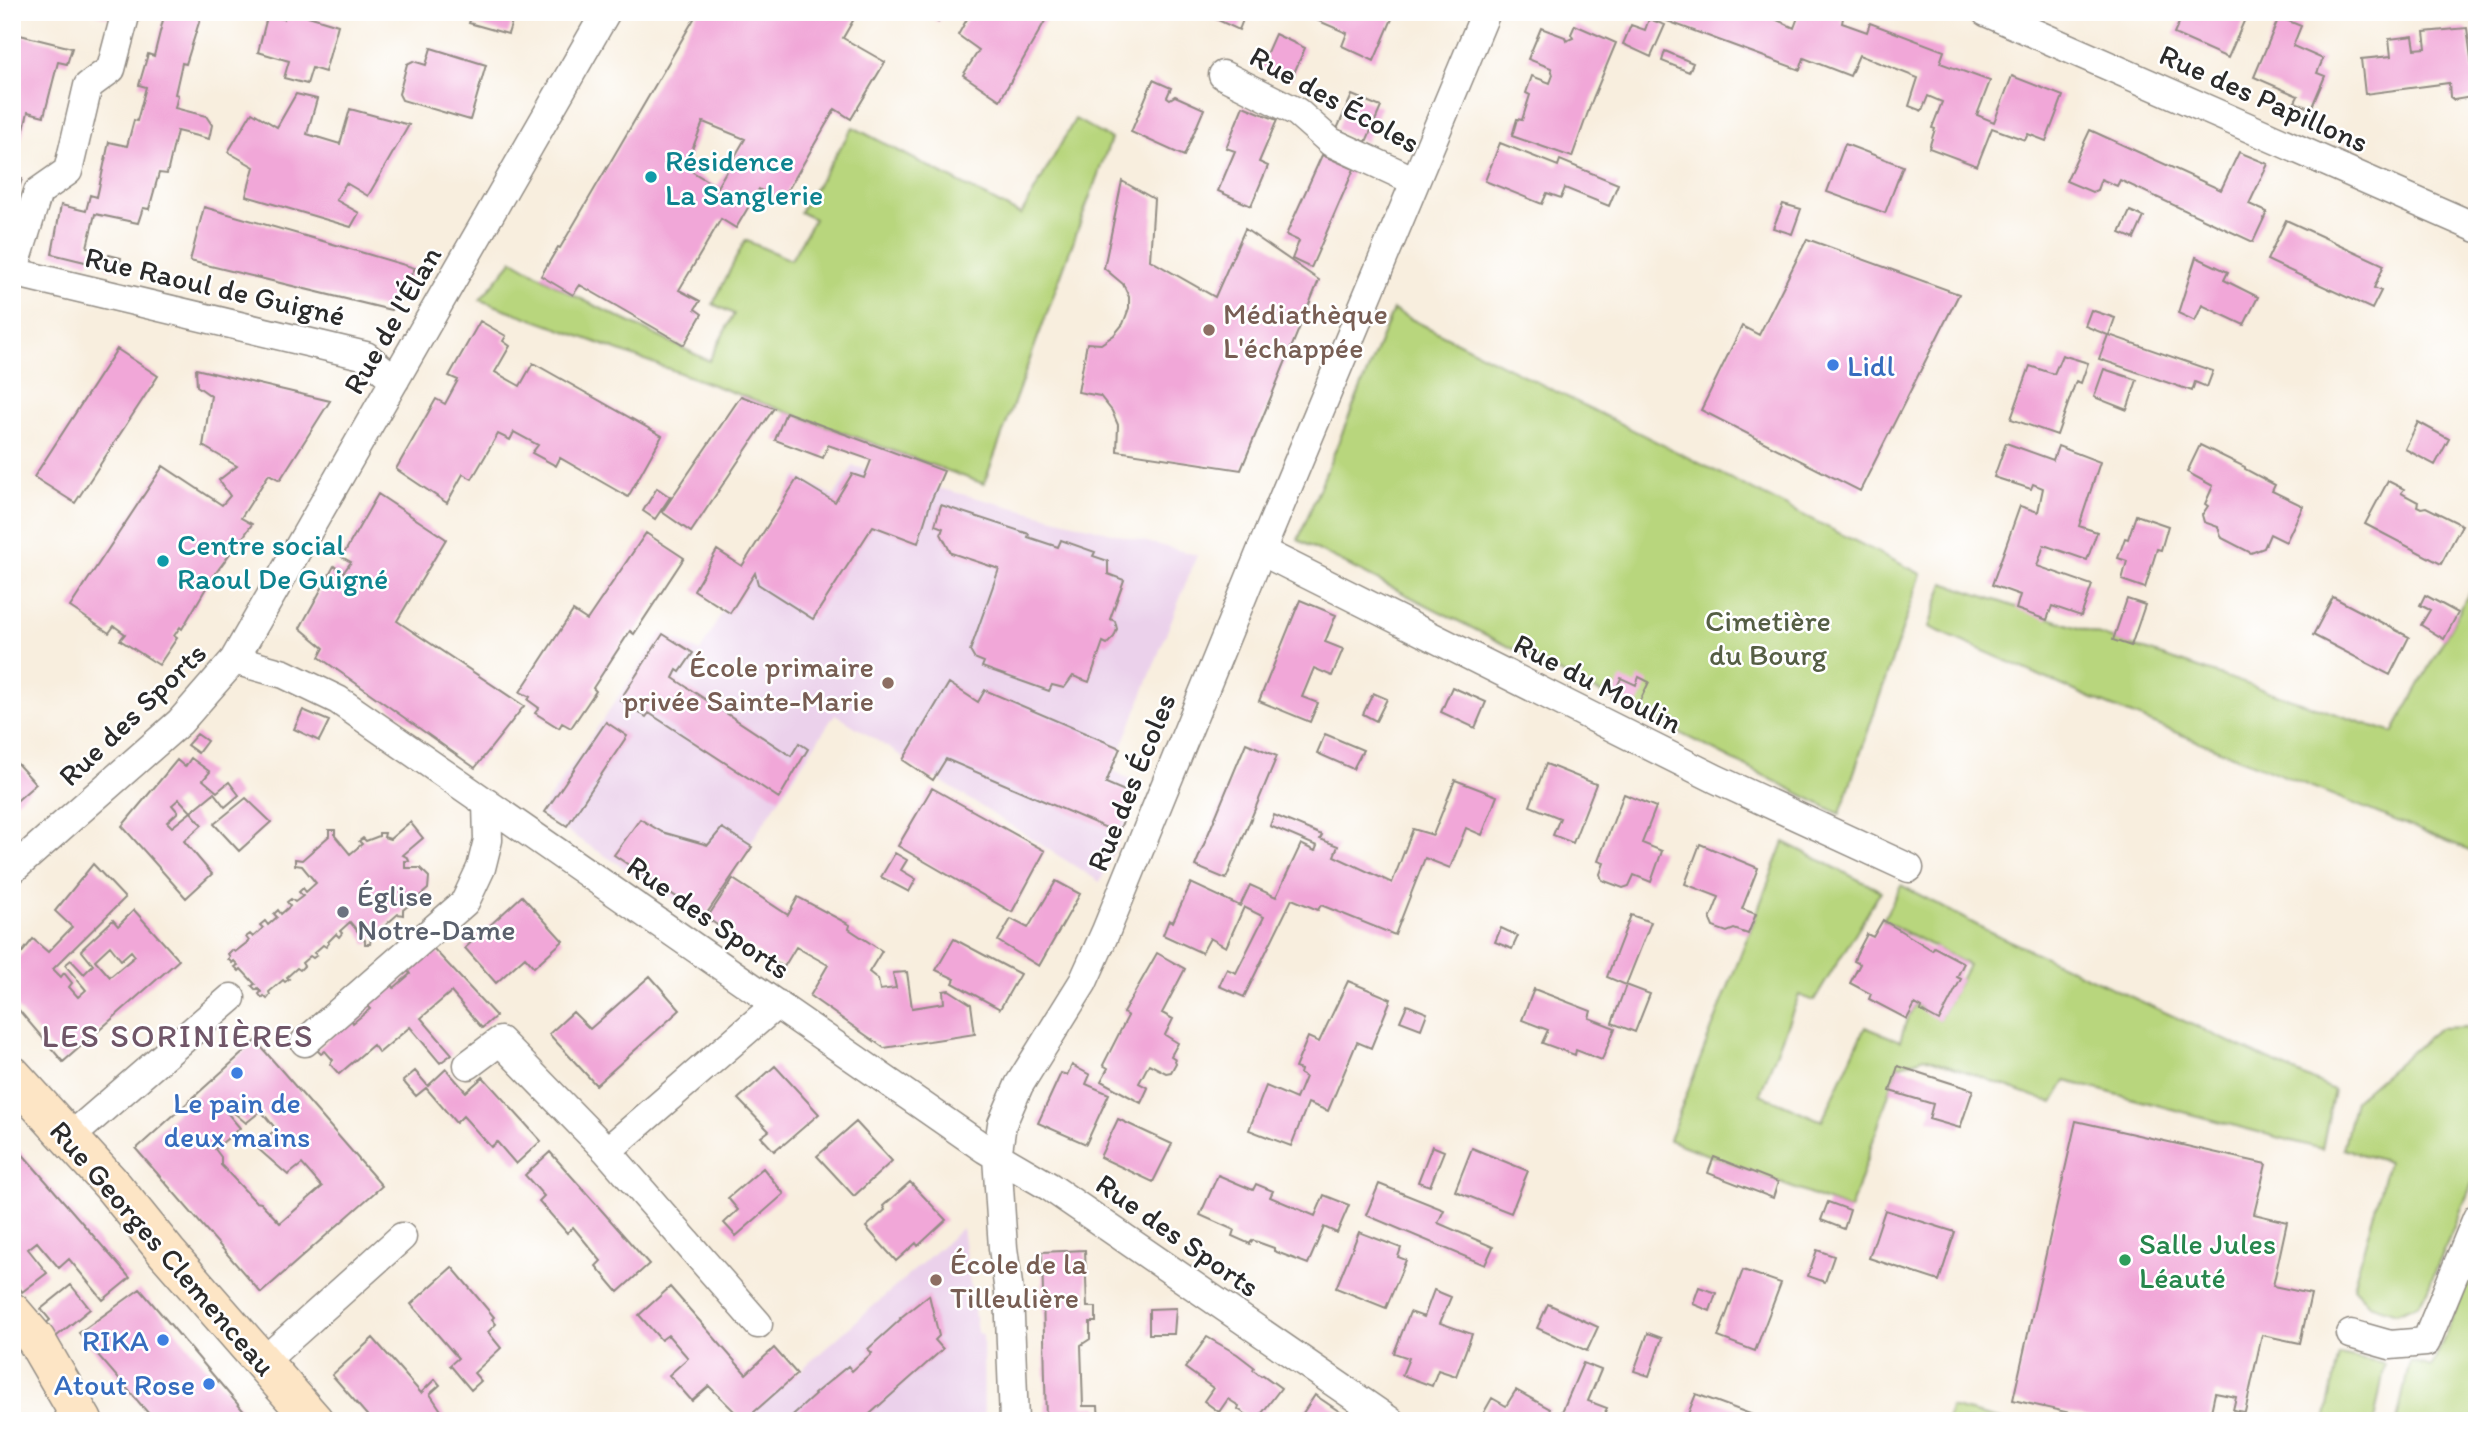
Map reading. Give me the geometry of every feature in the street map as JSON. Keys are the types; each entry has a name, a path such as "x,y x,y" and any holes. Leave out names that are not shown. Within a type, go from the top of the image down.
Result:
{"street":[{"path":"13,272 37,192 68,171 88,86 111,69 126,12"},
{"name":"Rue de l'Élan","path":"234,660 606,12"},
{"name":"Rue des Écoles","path":"1014,1421 1010,1302 1003,1248 997,1157 1002,1124 1011,1101 1088,972 1486,12"},
{"name":"Rue des Papillons","path":"1986,12 2477,228"},
{"name":"Rue des Écoles","path":"1223,75 1297,113 1331,142 1415,181"},
{"name":"Rue Raoul de Guigné","path":"13,272 366,356 395,380"},
{"name":"Rue du Moulin","path":"1261,551 1716,779 1909,867"},
{"name":"Rue des Sports","path":"12,870 180,722 234,660 284,674 338,699 997,1157 1050,1187 1390,1421"},
{"path":"305,1042 464,902 481,867 488,840 487,803"},
{"path":"68,1139 231,998"},
{"path":"607,1151 777,1004"},
{"path":"468,1065 500,1041 607,1151 758,1324"},
{"name":"Rue Georges Clemenceau","path":"12,1075 112,1185 167,1253 314,1421"},
{"path":"2351,1334 2390,1345 2426,1342 2477,1218"},
{"path":"264,1362 402,1237"},
{"path":"12,1312 36,1340 83,1421"}],"shaded area":[{"name":"École primaire privée Sainte-Marie","path":"853,466 1197,555 1113,770 1143,788 1100,882 835,714 702,917 539,814 662,632 700,652 797,476 834,496"},
{"name":"École de la Tilleulière","path":"962,1228 977,1332 983,1335 984,1421 743,1421"}],"green space":[{"path":"1075,119 1111,139 984,484 480,300 513,260 573,295 709,361 734,314 713,304 745,240 791,260 814,219 800,212 853,127 1021,215"},
{"name":"Cimetière du Bourg","path":"1393,310 1921,574 1840,814 1298,540"},
{"path":"2477,578 2477,853 2102,703 1929,627 1944,583 2393,733"},
{"path":"1784,842 1881,891 1814,1001 1799,995 1760,1094 1822,1121 1865,1027 1900,1041 1915,1004 1939,1020 1968,965 1883,920 1901,885 1986,930 2334,1090 2322,1149 2066,1081 2053,1103 1925,1057 1898,1066 1850,1210 1669,1140"},
{"path":"2467,1027 2477,1033 2477,1172 2427,1291 2418,1304 2396,1313 2369,1304 2353,1287 2388,1162 2343,1149 2355,1100 2439,1028"},
{"path":"2477,1259 2477,1421 2397,1421 2410,1361 2432,1367"},
{"path":"2339,1355 2385,1364 2374,1421 2325,1421"},
{"path":"1950,1407 2006,1421 1947,1421"}],"building":[{"path":"91,12 110,12 109,18"},
{"path":"165,12 206,12 204,17 201,16 186,64 182,63 175,94 178,95 175,108 206,116 212,125 209,139 177,131 167,174 159,173 149,209 143,208 138,223 95,214 87,247 93,248 89,263 52,254 61,205 86,211 90,195 97,197 109,142 127,146 146,87 139,85 148,54 154,56"},
{"path":"286,12 295,12 338,25 325,72 312,68 307,84 284,78 289,61 258,52 268,15 284,19"},
{"path":"473,12 515,12 508,34 469,23"},
{"name":"Résidence La Sanglerie","path":"698,12 858,12 843,38 885,62 851,119 835,109 781,202 759,189 736,228 721,219 679,290 700,301 695,309 702,314 684,345 580,285 573,295 541,276 558,247 560,248","holes":["703,122 745,139 717,187 685,167"]},
{"path":"924,12 943,12 938,22"},
{"path":"971,12 1049,14 1000,100 963,75 979,50 958,35"},
{"path":"1201,12 1246,12 1239,30"},
{"path":"1298,12 1395,12 1374,61 1342,46 1347,33"},
{"path":"1671,12 1760,12 1794,28 1800,12 1835,12 1843,18 1842,23 1867,32 1870,23 1944,51 1940,63 1990,81 1977,115 1994,122 2012,76 2063,96 2046,141 2028,134 2025,140 1992,128 1977,166 1929,148 1935,129 1932,128 1942,102 1928,96 1922,111 1909,106 1918,78 1859,55 1850,76 1804,58 1800,70 1667,21"},
{"path":"2184,12 2231,12 2245,19 2228,58 2174,34"},
{"path":"2279,17 2301,26 2293,46 2323,59 2317,73 2325,76 2311,109 2295,102 2298,96 2254,77"},
{"path":"1649,19 1665,25 1651,57 1623,44 1631,25 1645,30"},
{"path":"1575,25 1616,43 1572,157 1512,136 1517,119 1522,120 1530,95 1526,93 1532,76 1550,83 1553,75 1551,68 1528,59 1541,28 1565,37 1566,41 1573,38 1571,34"},
{"path":"2467,28 2474,80 2472,97 2454,100 2450,97 2449,83 2365,94 2361,59 2391,56 2389,39 2413,36 2415,49 2426,48 2424,32"},
{"path":"1275,34 1305,48 1291,80 1260,68"},
{"path":"20,35 72,48 67,64 58,62 44,116 28,112 13,175 12,50 16,51"},
{"path":"431,48 486,65 470,120 402,100 399,94 407,64 413,61 426,65"},
{"path":"1665,51 1693,63 1689,72 1662,61"},
{"path":"1153,80 1171,88 1167,97 1170,99 1175,96 1204,109 1184,156 1131,132"},
{"path":"296,94 317,99 307,134 340,144 350,109 409,125 368,196 346,183 336,200 359,213 351,227 246,196 254,167 228,152 252,112 277,127"},
{"path":"1352,95 1381,107 1366,142 1337,129"},
{"path":"1243,106 1277,120 1259,162 1268,166 1251,206 1218,191 1235,151 1226,148"},
{"path":"2090,130 2221,190 2239,152 2268,164 2249,204 2267,212 2253,242 2120,180 2117,186 2101,179 2097,190 2092,192 2066,181"},
{"path":"1500,143 1558,166 1560,160 1618,184 1609,206 1565,188 1561,198 1547,193 1542,204 1485,181"},
{"path":"1845,144 1903,166 1885,213 1827,192"},
{"path":"1322,155 1354,169 1311,268 1292,259 1299,241 1286,235"},
{"path":"12,177 22,179 17,194 12,193"},
{"name":"Médiathèque L'échappée","path":"1122,181 1154,199 1150,260 1215,297 1245,229 1319,280 1241,470 1117,451 1118,425 1112,411 1100,396 1078,392 1087,343 1101,344 1114,335 1123,324 1129,308 1129,297 1123,284 1104,268"},
{"path":"1783,204 1801,209 1792,234 1773,228"},
{"path":"204,207 415,268 391,310 190,261"},
{"path":"2130,211 2144,217 2134,239 2120,233"},
{"path":"2286,220 2384,265 2374,288 2381,291 2372,309 2267,260"},
{"name":"Lidl","path":"1807,239 1959,294 1860,491 1701,410 1742,326 1759,335"},
{"path":"109,255 121,258 118,270 106,268"},
{"path":"2196,257 2228,272 2224,280 2258,297 2244,325 2202,305 2195,321 2178,313"},
{"path":"2091,310 2115,318 2109,335 2213,371 2207,387 2195,382 2192,391 2099,359 2108,335 2085,326"},
{"path":"480,321 506,336 503,341 510,346 495,372 520,386 533,363 662,436 628,497 560,458 556,466 532,453 538,445 514,432 510,440 498,434 472,479 463,474 447,503 396,469 436,399 445,404 458,380 449,376"},
{"path":"117,349 158,376 75,503 34,477"},
{"path":"2062,355 2088,363 2081,383 2076,381 2057,435 2011,419 2030,366 2054,374"},
{"name":"Centre social Raoul De Guigné","path":"196,369 330,401 280,480 269,474 241,518 252,524 240,542 233,537 227,547 232,551 212,578 182,629 180,627 174,636 177,638 159,665 120,640 125,634 114,626 109,633 70,607 163,466 222,505 230,496 219,480 237,466 203,446 211,396 197,386"},
{"path":"2104,369 2137,380 2127,410 2094,397"},
{"path":"741,396 774,408 691,532 662,512"},
{"path":"786,412 944,471 918,543 873,526 813,619 758,584 755,573 730,613 694,590 717,550 742,566 797,479 835,502 852,474 864,478 871,460 828,445 823,458 775,440"},
{"path":"2418,422 2449,439 2435,465 2405,449"},
{"path":"2006,443 2053,460 2058,446 2100,462 2079,526 2097,532 2087,560 2044,545 2037,566 2092,585 2081,616 2052,606 2047,620 2016,609 2020,595 1992,585 2020,506 2038,512 2043,488 2033,484 2031,489 1994,477"},
{"path":"2200,445 2245,467 2275,485 2272,491 2303,506 2286,542 2270,534 2264,548 2251,553 2222,538 2218,527 2204,522 2202,515 2208,506 2205,504 2213,486 2187,472"},
{"path":"2388,481 2404,489 2401,493 2418,502 2417,506 2426,507 2462,525 2441,564 2365,524"},
{"path":"657,488 670,497 655,519 643,511"},
{"path":"378,494 446,539 397,621 524,706 475,768 319,657 324,648 300,628 334,566 343,573 351,562 342,557"},
{"path":"941,505 1029,534 1028,537 1058,547 1061,540 1095,552 1093,556 1108,561 1108,574 1124,580 1110,619 1115,621 1117,629 1107,644 1103,642 1089,682 1073,676 1064,688 1052,685 1049,691 982,667 984,662 974,658 970,651 999,569 951,553 941,534 943,528 935,525"},
{"path":"2136,515 2168,526 2161,550 2157,549 2145,588 2122,580 2127,561 2118,558"},
{"path":"646,533 684,558 634,634 630,631 593,688 596,691 571,728 562,723 559,728 535,713 539,708 528,700 530,697 520,692 573,611 587,620"},
{"path":"2425,595 2458,613 2444,639 2421,625 2430,610 2420,605"},
{"path":"2333,597 2409,637 2390,675 2313,635"},
{"path":"2127,599 2145,605 2131,646 2113,640"},
{"path":"1300,600 1336,615 1325,642 1343,649 1332,676 1314,668 1302,697 1318,703 1310,722 1259,701"},
{"path":"663,634 693,653 673,678 791,756 799,743 808,749 779,798 649,713 646,717 620,700"},
{"path":"1639,677 1649,682 1635,711 1612,699 1621,678 1636,685"},
{"path":"949,683 978,702 985,690 1120,748 1106,783 1134,795 1118,833 946,759 933,780 903,760"},
{"path":"1452,687 1486,702 1475,728 1441,712"},
{"path":"1373,693 1387,699 1376,721 1363,714"},
{"path":"303,710 329,721 319,741 294,729"},
{"path":"606,722 627,736 567,826 545,812"},
{"path":"197,734 207,741 198,753 187,745"},
{"path":"1325,734 1363,750 1353,769 1317,753"},
{"path":"1246,743 1277,756 1226,879 1195,866"},
{"path":"12,758 36,784 12,805"},
{"path":"191,758 210,772 203,780 217,792 229,782 239,795 225,807 214,793 191,812 202,825 184,841 212,874 186,898 122,826 177,760 185,767","holes":["179,799 191,812 172,827 167,822 178,812 172,805"]},
{"path":"1546,764 1596,784 1573,843 1553,835 1560,818 1530,806"},
{"path":"1455,780 1497,796 1482,835 1466,828 1450,868 1425,858 1395,935 1321,905 1318,910 1292,899 1244,997 1219,986 1227,969 1236,973 1264,917 1244,907 1226,947 1210,938 1202,953 1163,935 1169,920 1173,922 1191,883 1240,906 1250,885 1276,897 1301,844 1315,851 1317,846 1270,826 1274,815 1322,835 1320,839 1338,846 1334,856 1392,883 1413,829 1433,835"},
{"path":"932,788 1045,851 1012,912 898,846"},
{"path":"1624,794 1656,807 1642,843 1662,851 1651,882 1634,875 1629,886 1623,888 1602,880 1600,874 1604,863 1598,861"},
{"path":"246,798 271,822 239,851 214,824"},
{"path":"640,819 662,832 708,845 722,828 752,847 705,916 614,855"},
{"name":"Église Notre-Dame","path":"410,822 423,838 403,855 409,861 405,861 405,868 420,868 429,877 428,889 403,910 403,915 398,914 371,938 370,944 365,944 365,940 350,922 340,931 342,933 339,937 336,934 326,947 323,945 314,953 317,955 313,958 310,956 302,963 304,966 300,970 297,968 287,977 289,979 285,982 283,980 269,992 267,999 264,996 262,998 258,988 256,990 252,986 255,984 241,969 239,971 235,967 238,965 234,961 232,963 228,959 228,954 249,941 246,937 250,934 253,937 263,928 260,925 265,921 268,925 277,917 274,914 278,910 281,914 290,906 287,902 291,899 295,902 303,896 299,892 303,888 306,892 316,883 302,866 295,865 295,859 302,860 329,836 329,830 335,830 335,836 350,854 362,844 359,841 363,838 366,841 379,836 379,833 385,833 384,837 390,839"},
{"path":"1700,844 1758,868 1742,909 1756,914 1748,934 1734,929 1727,932 1713,927 1710,920 1719,897 1685,884"},
{"path":"895,853 907,860 901,870 916,879 909,892 881,877"},
{"path":"93,864 125,898 53,969 61,977 64,973 72,983 69,987 78,997 86,990 65,965 71,960 84,974 93,965 81,950 113,920 118,926 134,910 179,960 63,1062 12,1002 12,965 33,939 48,952 72,927 55,911","holes":["110,946 121,960 131,951 135,956 110,977 95,960"]},
{"path":"733,879 788,915 798,897 850,925 849,929 882,951 869,972 878,979 880,990 896,988 893,973 907,972 912,1008 944,1003 943,991 949,990 971,1004 975,1034 884,1048 810,996 828,965 796,947 784,967 764,957 707,918"},
{"path":"1056,881 1080,894 1039,966 998,941 1011,919 1028,928"},
{"path":"522,896 563,941 534,967 525,957 496,983 465,948"},
{"path":"1631,915 1651,922 1626,985 1607,977"},
{"path":"1883,920 1932,950 1934,947 1964,963 1957,977 1961,979 1939,1021 1921,1011 1922,1008 1915,1004 1907,1019 1869,999 1871,994 1850,983 1860,964 1854,961 1856,955 1867,934 1873,937"},
{"path":"1501,928 1518,936 1512,949 1495,942"},
{"path":"954,939 1020,974 1000,1009 953,983 955,979 936,970"},
{"path":"433,948 496,1016 482,1028 451,992 421,1018 452,1054 440,1063 410,1027 379,1053 373,1045 339,1074 330,1064 333,1060 325,1051 321,1054 317,1050 351,1019 353,1023 370,1009 367,1006 392,984 394,988 410,974 408,971"},
{"path":"1157,953 1185,969 1162,1013 1173,1019 1165,1035 1178,1043 1171,1056 1176,1063 1171,1072 1166,1073 1149,1064 1139,1083 1148,1088 1141,1103 1101,1081 1108,1068 1103,1065 1128,1016 1123,1013"},
{"path":"650,976 680,1010 596,1085 549,1034 573,1012 590,1029"},
{"path":"1348,981 1391,999 1371,1048 1357,1042 1328,1111 1308,1103 1291,1146 1249,1130 1266,1086 1296,1099 1305,1077 1300,1074 1301,1070 1295,1068 1308,1037 1319,1042"},
{"path":"1626,985 1650,994 1635,1032 1612,1023"},
{"path":"1534,989 1591,1011 1589,1018 1615,1028 1602,1060 1576,1050 1575,1055 1542,1043 1548,1030 1522,1020"},
{"path":"1407,1005 1427,1013 1421,1029 1400,1021"},
{"path":"256,1041 382,1186 261,1293 136,1149","holes":["226,1106 246,1123 261,1111 276,1129 256,1147 288,1175 302,1164 322,1187 280,1223 221,1165 221,1157 215,1149 240,1128 223,1108"]},
{"path":"1072,1065 1090,1075 1086,1084 1109,1094 1086,1144 1038,1123 1061,1073 1067,1075"},
{"path":"775,1066 819,1114 774,1151 761,1137 769,1131 738,1099"},
{"path":"1898,1066 1973,1090 1960,1128 1929,1119 1933,1104 1890,1091"},
{"path":"446,1069 466,1092 483,1077 541,1141 516,1164 497,1142 491,1147 463,1116 456,1123 426,1088 416,1096 403,1081 415,1071 428,1086"},
{"path":"1118,1119 1172,1144 1153,1182 1100,1157"},
{"name":"Salle Jules Léauté","path":"2076,1121 2266,1164 2254,1214 2287,1222 2273,1286 2311,1294 2300,1343 2262,1335 2245,1412 2233,1410 2236,1397 2215,1393 2209,1421 2105,1421 2013,1400"},
{"path":"856,1122 892,1161 854,1196 817,1156"},
{"path":"12,1142 130,1278 103,1300 69,1259 59,1268 37,1242 28,1249 47,1273 22,1292 12,1275 12,1207 18,1202 12,1195"},
{"path":"1432,1146 1444,1151 1430,1186 1418,1182"},
{"path":"1472,1148 1528,1171 1511,1213 1455,1191"},
{"path":"550,1152 649,1264 618,1292 596,1266 601,1261 573,1227 567,1233 539,1201 544,1196 525,1175"},
{"path":"1714,1157 1778,1182 1773,1198 1708,1173"},
{"path":"763,1168 784,1194 736,1236 724,1223 738,1210 728,1198"},
{"path":"1218,1175 1253,1190 1256,1184 1273,1191 1270,1197 1315,1216 1324,1195 1349,1205 1337,1233 1324,1227 1308,1264 1274,1251 1274,1248 1252,1240 1250,1244 1232,1236 1234,1230 1200,1215"},
{"path":"910,1182 946,1220 918,1246 916,1243 896,1261 866,1227 885,1210 883,1206"},
{"path":"1379,1184 1444,1210 1438,1223 1493,1247 1485,1265 1366,1215"},
{"path":"1828,1202 1850,1210 1844,1229 1821,1220"},
{"path":"1885,1210 1955,1232 1939,1281 1869,1258"},
{"path":"1359,1232 1401,1248 1398,1257 1406,1260 1386,1308 1336,1288"},
{"path":"1085,1250 1087,1307 1096,1307 1096,1322 1090,1322 1090,1339 1081,1345 1083,1406 1098,1406 1099,1421 1046,1421 1042,1252"},
{"path":"1817,1250 1834,1256 1825,1282 1808,1276"},
{"path":"452,1267 494,1317 492,1319 496,1324 488,1332 501,1348 474,1373 481,1381 471,1390 450,1365 458,1358 411,1304"},
{"path":"1743,1270 1781,1283 1755,1351 1718,1337"},
{"path":"71,1285 90,1309 52,1340 42,1327 50,1320 41,1309"},
{"path":"670,1287 746,1374 774,1348 797,1374 744,1421 709,1386 692,1401 669,1375 688,1358 668,1335 661,1340 639,1315"},
{"path":"1699,1287 1716,1293 1710,1311 1693,1304"},
{"path":"140,1289 252,1421 155,1421 79,1333"},
{"path":"1434,1290 1451,1297 1440,1323 1472,1334 1456,1376 1438,1370 1432,1386 1402,1375 1409,1358 1394,1353 1410,1312 1424,1317"},
{"path":"929,1295 939,1336 935,1340 943,1349 862,1421 786,1421 848,1366 852,1371 872,1353 868,1349"},
{"path":"1548,1304 1598,1327 1587,1351 1537,1328"},
{"path":"1176,1308 1174,1334 1149,1334 1149,1309"},
{"path":"1648,1333 1662,1338 1649,1376 1634,1371"},
{"path":"1207,1337 1237,1354 1254,1367 1253,1370 1281,1388 1256,1421 1228,1399 1219,1412 1204,1401 1213,1388 1185,1368"},
{"path":"373,1338 421,1393 435,1379 440,1385 430,1394 448,1421 372,1421 332,1375"},
{"path":"1583,1363 1601,1370 1588,1401 1607,1408 1602,1421 1558,1421"},
{"path":"1516,1390 1550,1409 1543,1421 1479,1421 1492,1398 1506,1406"},
{"path":"1696,1394 1756,1416 1754,1421 1707,1421 1688,1414"},
{"path":"1315,1395 1343,1414 1338,1421 1309,1421 1301,1416"}],"place":[{"name":"Résidence La Sanglerie","path":"651,177"},
{"name":"Médiathèque L'échappée","path":"1209,330"},
{"name":"Lidl","path":"1833,365"},
{"name":"Centre social Raoul De Guigné","path":"163,561"},
{"name":"École primaire privée Sainte-Marie","path":"888,683"},
{"name":"Église Notre-Dame","path":"343,912"},
{"name":"Le pain de deux mains","path":"237,1073"},
{"name":"Salle Jules Léauté","path":"2125,1260"},
{"name":"École de la Tilleulière","path":"936,1280"},
{"name":"RIKA","path":"163,1340"},
{"name":"Atout Rose","path":"209,1384"}],"district":[{"name":"LES SORINIÈRES","path":"178,1035"}]}
